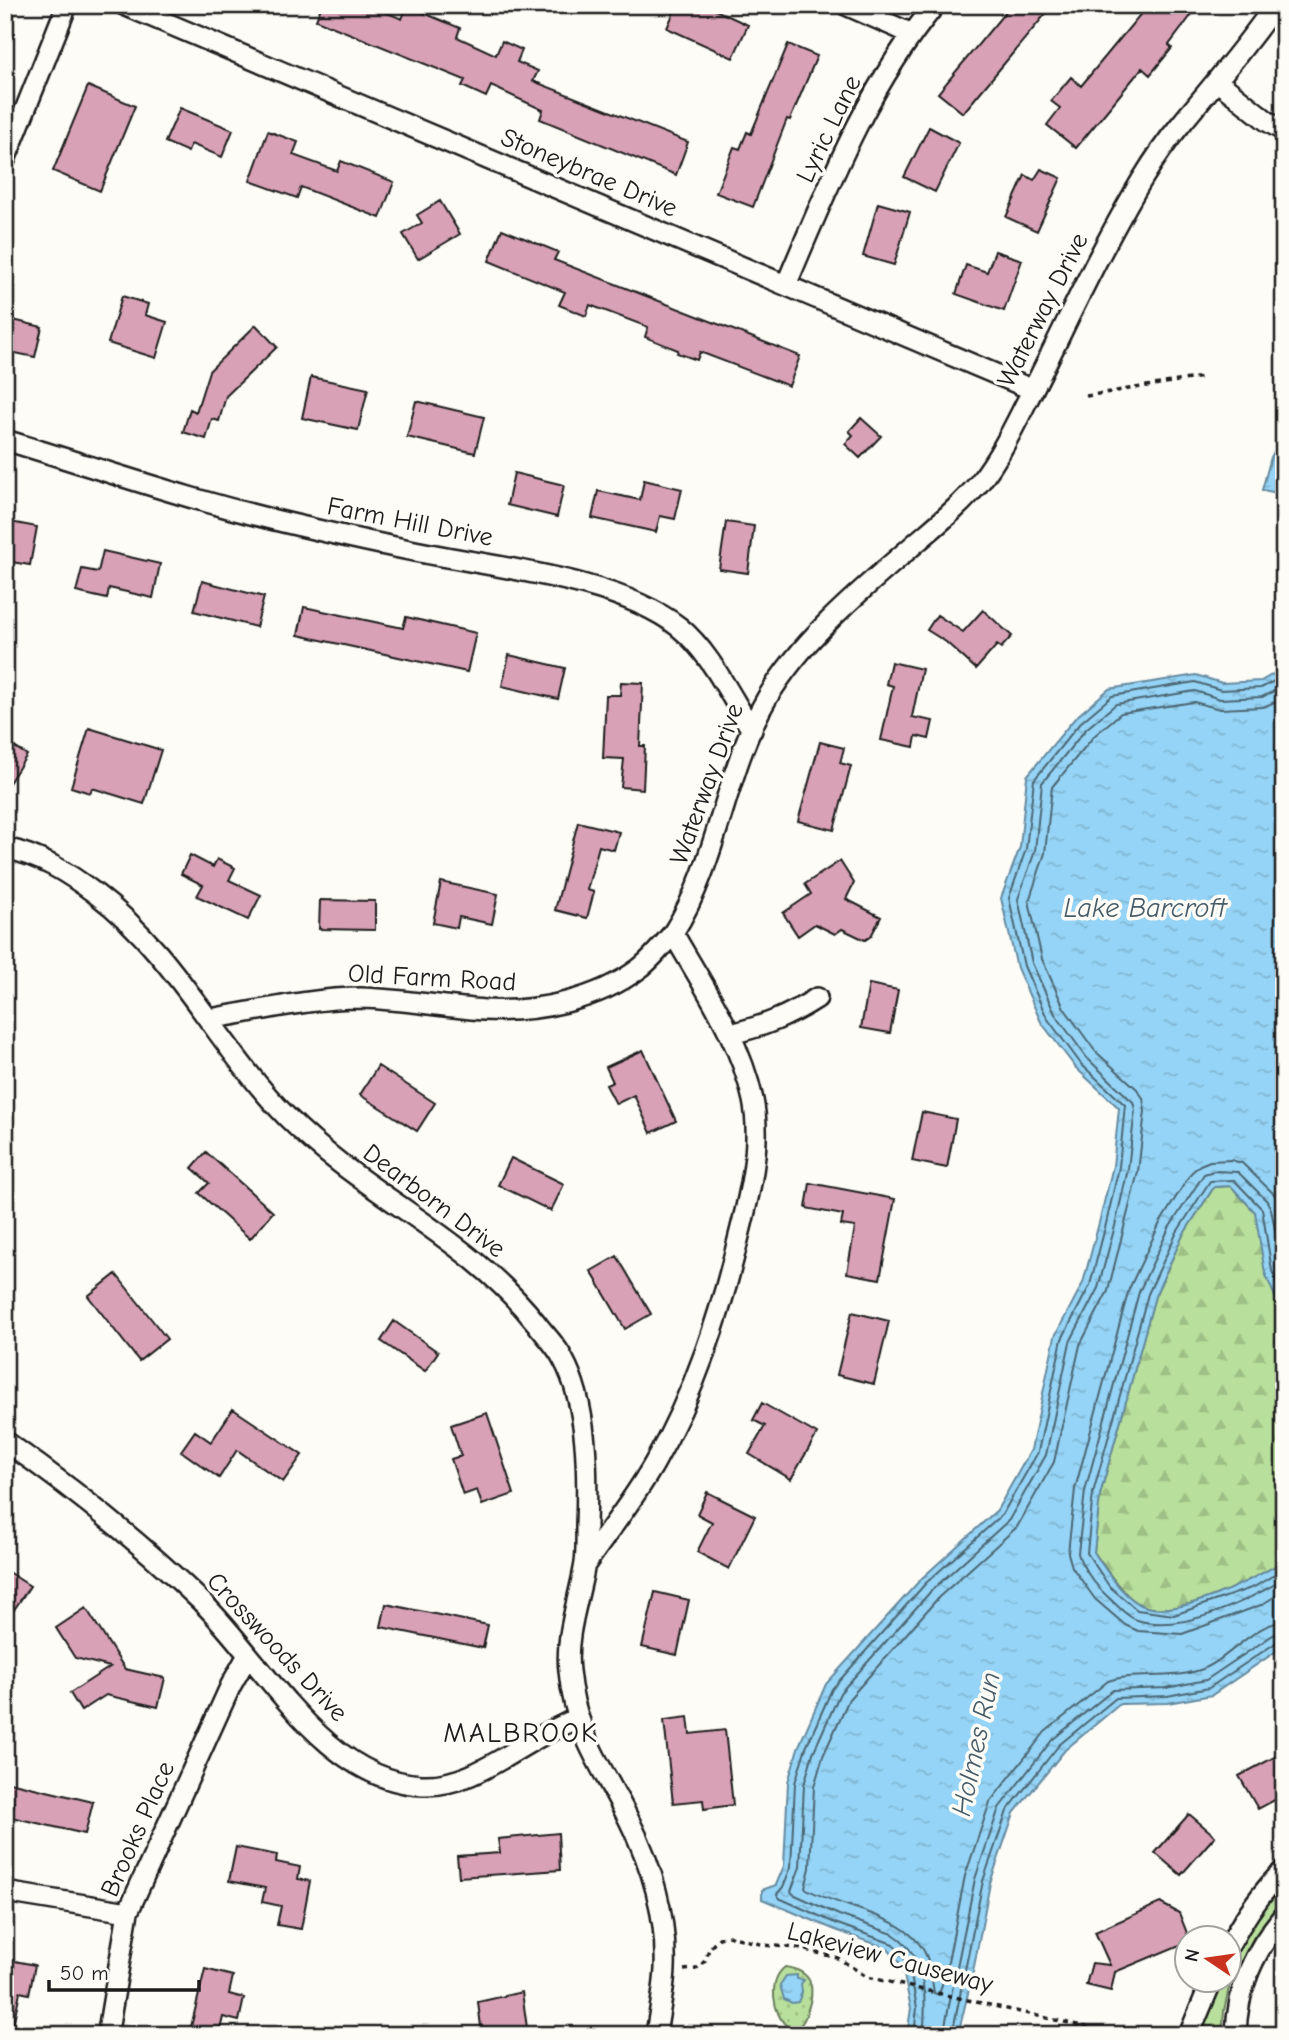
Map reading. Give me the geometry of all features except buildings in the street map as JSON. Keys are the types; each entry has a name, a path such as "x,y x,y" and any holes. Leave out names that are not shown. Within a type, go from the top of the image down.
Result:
{"street":[{"path":"5,160 67,5"},
{"name":"Stoneybrae Drive","path":"124,5 1033,390"},
{"path":"846,5 912,34"},
{"name":"Lyric Lane","path":"786,285 861,116 893,61 935,5"},
{"name":"Waterway Drive","path":"673,933 700,882 720,815 766,699 817,633 947,516 978,484 1009,436 1108,240 1144,177 1180,125 1275,5"},
{"path":"1217,80 1267,121 1284,131"},
{"name":"Farm Hill Drive","path":"5,440 293,525 449,558 534,572 622,597 652,610 678,627 702,651 752,730"},
{"name":"Dearborn Drive","path":"5,848 49,862 114,907 161,956 239,1060 286,1116 359,1178 467,1254 504,1286 562,1356 573,1380 580,1407 587,1503 585,1565 570,1635 569,1678 577,1718 586,1744 631,1824 657,1892 664,1931 664,1969 656,2035"},
{"path":"585,1565 652,1466 677,1421 700,1368 725,1294 747,1208 756,1125 746,1072 730,1034 673,933"},
{"name":"Old Farm Road","path":"209,1019 322,1000 364,998 486,1010 525,1009 559,1003 593,994 629,975 659,950 673,933"},
{"path":"730,1034 763,1027 788,1017 817,998"},
{"name":"Crosswoods Drive","path":"5,1441 92,1506 156,1560 210,1611 274,1687 314,1729 365,1769 393,1780 423,1786 450,1782 474,1774 577,1718"},
{"name":"Brooks Place","path":"109,2035 108,2025 128,1912 231,1685 248,1655"},
{"path":"1241,1924 1264,1889 1284,1870"},
{"path":"5,1892 128,1912"},
{"path":"1236,2035 1236,2015 1242,1986 1252,1960 1268,1934 1284,1916"},
{"path":"1189,2035 1206,1994"}],"path":[{"path":"1086,396 1202,377"},
{"name":"Lakeview Causeway","path":"664,1969 696,1969 705,1961 709,1949 719,1938 730,1936 838,1958 867,1977 886,1982 1121,2035"}],"green space":[{"path":"1231,1186 1255,1212 1284,1318 1284,1561 1214,1596 1174,1607 1156,1608 1141,1605 1128,1596 1094,1552 1100,1495 1155,1296 1183,1235 1214,1187"},
{"path":"1284,1882 1284,1902 1254,1937 1244,1956 1244,1935"},
{"path":"785,1967 802,1972 810,1982 810,2003 802,2023 796,2027 788,2027 783,2021 778,2014 774,1997 776,1980"},
{"path":"1216,1994 1228,1994 1222,2035 1199,2035"}],"water":[{"path":"1284,433 1284,494 1262,490 1271,457"},
{"name":"Lake Barcroft","path":"1284,668 1284,1318 1265,1273 1255,1212 1231,1186 1214,1187 1183,1235 1155,1296 1100,1495 1094,1552 1128,1596 1141,1605 1156,1608 1174,1607 1214,1596 1284,1561 1284,1646 1212,1695 1168,1703 1120,1704 1065,1750 1014,1813 990,1883 958,2035 907,2035 911,2008 902,1966 888,1949 762,1899 762,1890 776,1885 784,1866 788,1782 798,1748 826,1684 921,1579 997,1510 1031,1450 1055,1336 1083,1283 1113,1166 1119,1108 1076,1068 1041,1022 1017,968 1001,898 1020,847 1027,776 1075,718 1109,689 1196,675 1222,683 1261,681"},
{"path":"797,1975 797,1979 804,1980 801,1984 802,1992 798,2002 792,2003 784,1999 780,1985 786,1976"}],"district":[{"name":"MALBROOK","path":"521,1733"}],"water label":[{"name":"Holmes Run","path":"976,1744"}]}
